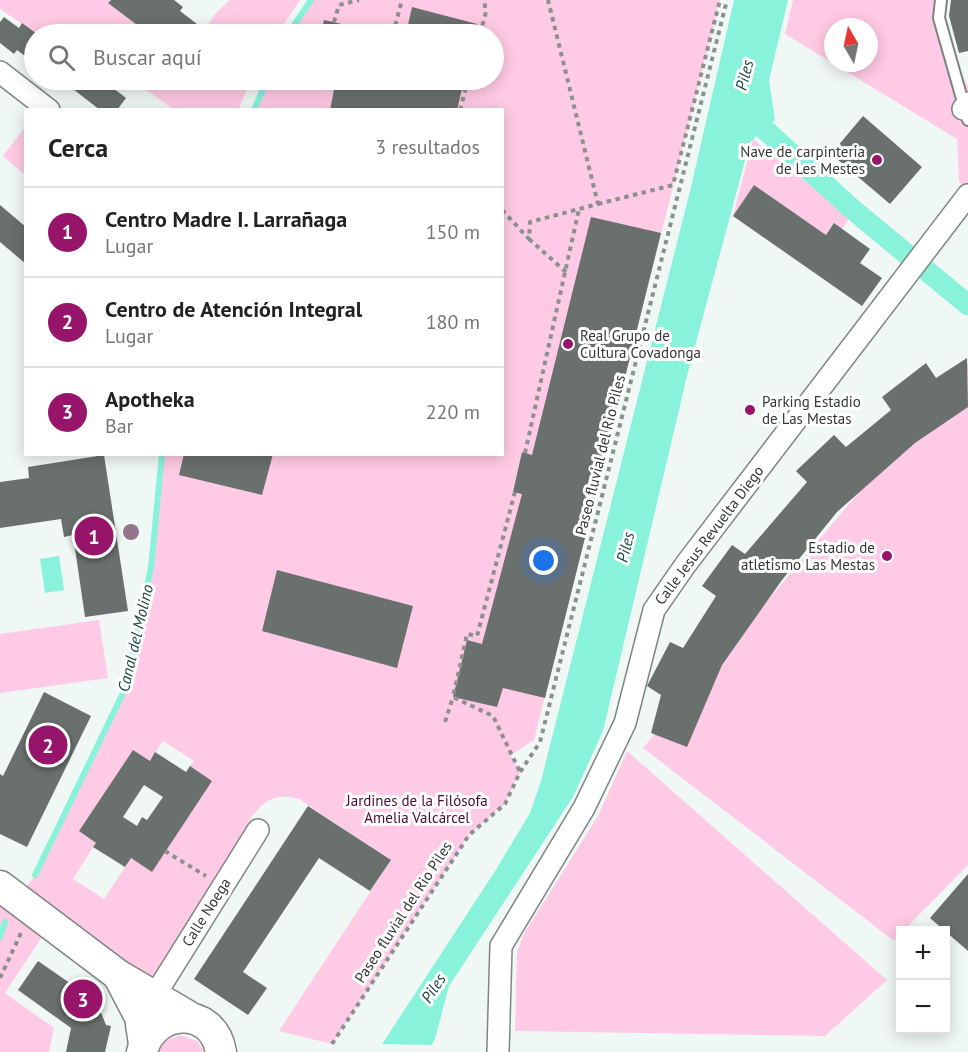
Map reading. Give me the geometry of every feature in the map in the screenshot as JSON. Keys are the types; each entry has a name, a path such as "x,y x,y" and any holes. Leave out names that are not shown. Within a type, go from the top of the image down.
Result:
{"street":[{"path":"0,72 46,108"},
{"name":"Calle Jesus Revuelta Diego","path":"498,1052 501,946 584,808 625,723 654,610 686,564 968,195"},
{"name":"Calle Noega","path":"155,995 258,830"},
{"path":"0,886 118,975 202,1022 214,1031 227,1050"},
{"path":"118,975 140,1017 143,1048"},
{"path":"143,1048 157,1026 188,1016"}],"lane":[{"path":"941,0 939,18 966,111"}],"path":[{"path":"334,22 339,5 359,0"},
{"path":"396,24 402,0"},
{"path":"483,24 486,12 484,0"},
{"path":"548,0 598,204"},
{"path":"529,239 530,222 673,185 720,0"},
{"name":"Paseo fluvial del Rio Piles","path":"332,1044 469,835 506,804 520,772 540,742 727,0"},
{"path":"461,108 465,90"},
{"path":"525,453 579,209"},
{"path":"504,212 529,239 566,272"},
{"path":"445,722 453,697 466,634 477,636 515,492"},
{"path":"453,697 493,716 520,772"},
{"path":"165,851 222,886"},
{"path":"0,978 21,933"}],"green space":[{"path":"0,0 111,0 109,3 136,24 24,25 0,9"},
{"path":"230,0 300,0 284,24 209,24 216,13"},
{"name":"Real Grupo de Cultura Covadonga","path":"311,0 720,0 534,740 511,755 520,772 505,804 469,835 332,1044 279,1031 391,860 299,799 282,797 263,804 248,822 258,830 155,995 51,923 5,993 54,1028 49,1052 0,1052 0,886 18,899 35,875 123,693 151,568 162,456 504,456 504,108 254,108 263,90 504,90 504,24 295,24","holes":["163,741 194,761 190,766 212,781 152,871 131,858 104,899 73,879 96,843 79,831 133,750 150,761"]},
{"path":"793,0 941,0 950,58 968,86 968,190 959,182 957,139 847,72 878,72 878,18 824,18 824,58 785,34"},
{"path":"146,90 247,90 239,108 172,108"},
{"path":"24,128 24,174 3,156"},
{"path":"753,139 850,217 842,229 834,224 826,235 754,185 733,216"},
{"name":"Estadio de atletismo Las Mestas","path":"968,363 968,865 908,926 896,926 894,941 643,748"},
{"path":"99,620 108,678 0,693 0,634"},
{"path":"627,751 887,980 825,1036 515,1031 517,951 525,932 598,816"},
{"path":"181,1035 197,1041 205,1052 158,1052 165,1041"}],"water":[{"name":"Piles","path":"734,0 788,0 769,80 775,120 750,142 687,376 603,731 573,797 449,986 435,1039 427,1052 377,1052 497,868 530,813 541,781 691,187"},
{"path":"59,556 64,590 45,593 40,559"}],"pier":[{"path":"379,1044 434,1045 430,1052 374,1052"}],"building":[{"path":"111,0 174,0 183,7 180,11 197,24 136,24 108,3"},
{"path":"951,0 968,0 968,51 959,53 949,16"},
{"path":"412,7 477,24 408,24"},
{"path":"4,17 19,28 22,23 24,24 24,55 17,50 14,54 0,43 0,22"},
{"path":"324,20 342,24 323,24"},
{"path":"74,90 116,90 126,98 118,108 97,108"},
{"path":"334,90 462,90 457,108 330,108"},
{"name":"Nave de carpinteria de Les Mestes","path":"863,116 922,167 890,204 831,154"},
{"path":"754,185 826,235 834,223 870,249 860,263 882,278 862,306 733,216"},
{"path":"0,205 24,225 24,262 0,242"},
{"path":"591,217 661,233 545,698 503,688 497,707 453,697 467,640 482,644 522,494 513,492 522,452 532,455"},
{"path":"967,358 968,407 915,443 837,512 782,580 722,665 687,747 651,733 661,695 647,686 670,642 683,648 716,596 702,586 732,545 745,554 807,482 796,471 834,435 846,447 891,410 882,397 926,363 936,378"},
{"path":"104,456 128,611 85,617 73,535 64,537 61,519 0,528 0,482 29,478 28,467"},
{"path":"184,456 272,456 262,495 179,475"},
{"path":"277,570 413,606 397,668 262,631"},
{"path":"44,692 91,716 27,847 0,834 0,774 3,776"},
{"path":"133,750 150,761 155,752 186,772 190,766 212,781 152,872 131,858 125,867 93,847 96,843 79,831","holes":["144,785 163,797 147,820 142,817 137,826 123,817"]},
{"path":"308,806 391,860 370,891 319,858 243,972 267,988 248,1015 194,979"},
{"path":"968,874 968,951 950,935 950,926 939,926 930,918"},
{"path":"38,961 103,1006 100,1010 106,1025 111,1026 105,1052 66,1052 71,1028 18,990"}],"waterway":[{"name":"Canal del Molino","path":"295,24 311,0"},
{"name":"Canal del Molino","path":"255,108 263,90"},
{"path":"750,107 762,127 851,208 968,305"},
{"name":"Canal del Molino","path":"35,875 123,693 151,568 162,456"},
{"name":"Canal del Molino","path":"0,937 5,922"}],"place":[{"name":"Nave de carpinteria de Les Mestes","path":"877,160"},
{"name":"Real Grupo de Cultura Covadonga","path":"568,344"},
{"name":"Parking Estadio de Las Mestas","path":"750,410"},
{"name":"Centro Madre I. Larrañaga","path":"94,536"},
{"name":"Estadio de atletismo Las Mestas","path":"887,556"},
{"name":"Centro de Atención Integral","path":"48,745"},
{"name":"Apotheka","path":"83,999"}],"park label":[{"name":"Jardines de la Filósofa Amelia Valcárcel","path":"417,808"}]}
